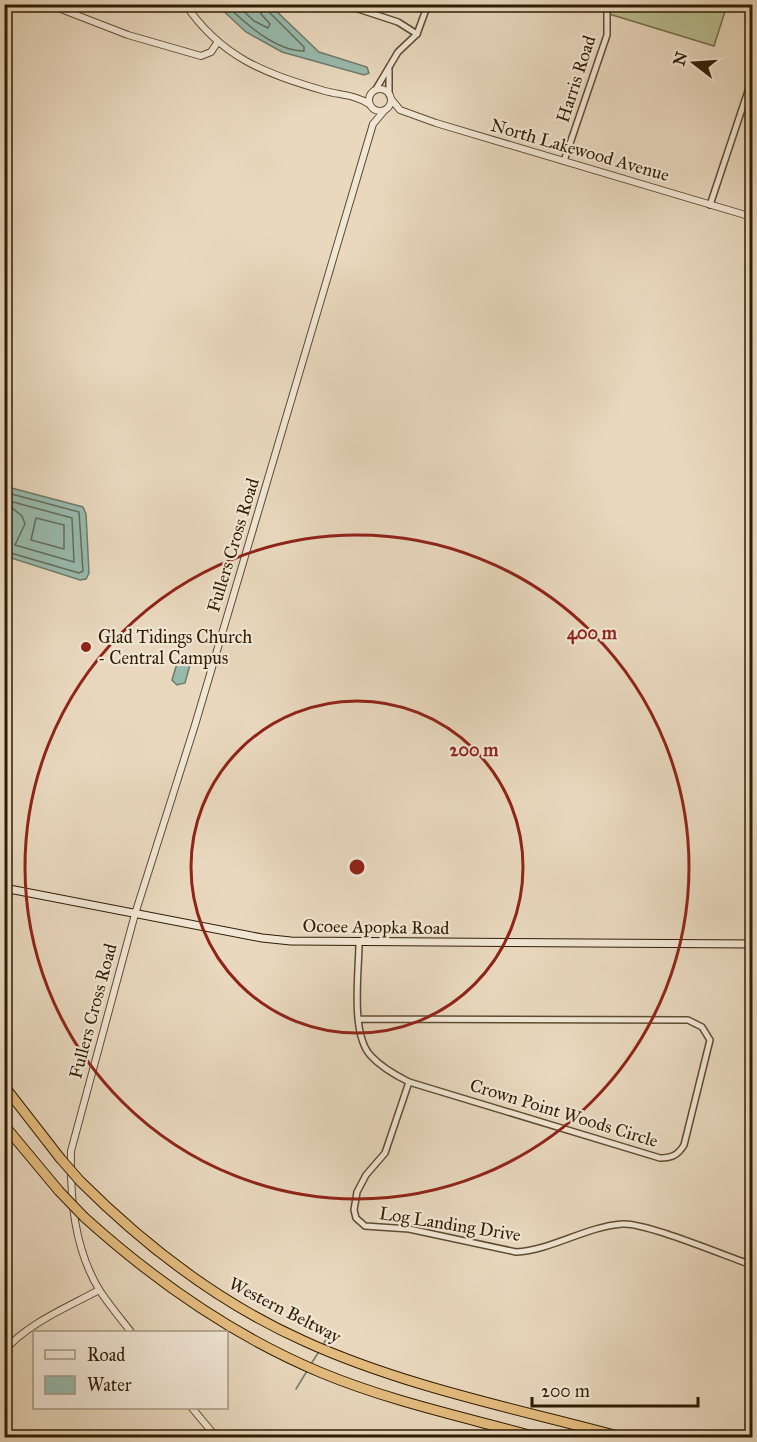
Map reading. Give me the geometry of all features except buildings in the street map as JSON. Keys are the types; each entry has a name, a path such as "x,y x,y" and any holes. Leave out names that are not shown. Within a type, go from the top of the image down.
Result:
{"highway":[{"name":"Western Beltway","path":"4,1086 60,1158 75,1182 178,1268 245,1311 333,1354 399,1377 625,1437"},
{"path":"4,1125 59,1191 84,1217 139,1266 219,1321 292,1360 322,1373 389,1396 540,1437"}],"main road":[{"name":"Ocoee Apopka Road","path":"4,888 262,938 359,942 753,944"}],"street":[{"path":"48,4 128,35 201,56 211,52 218,43"},
{"path":"185,4 218,43 250,65 271,75 352,96 377,111 385,110 390,96 390,69"},
{"path":"343,4 398,22 417,34"},
{"path":"370,106 369,97 390,69 398,52 417,34 428,4"},
{"name":"Harris Road","path":"564,161 607,35 608,4"},
{"path":"710,205 753,79"},
{"path":"352,96 383,89 400,110"},
{"name":"Fullers Cross Road","path":"370,106 373,124"},
{"name":"North Lakewood Avenue","path":"385,110 400,110 436,123 753,217"},
{"name":"Fullers Cross Road","path":"130,1331 99,1290 77,1235 71,1150 135,914 194,729 373,124 385,110"},
{"name":"Crown Point Woods Circle","path":"358,1019 688,1020 698,1023 707,1032 710,1040 684,1145 680,1153 671,1158 660,1158 409,1082 369,1055 361,1039 358,1019 359,942"},
{"name":"Log Landing Drive","path":"409,1082 385,1153 366,1175 357,1192 354,1210 356,1218 365,1226 409,1229 516,1252 530,1251 608,1227 636,1225 753,1265"},
{"path":"4,1351 12,1341 99,1290"},
{"path":"194,1409 217,1437"}],"green space":[{"path":"612,5 727,5 714,46 609,14"}],"water":[{"path":"217,5 270,5 319,52 367,67 369,73 364,75 282,52 246,32"},
{"path":"4,486 83,507 86,514 89,573 86,579 80,580 5,556 5,529 12,525 5,520"},
{"path":"178,660 191,661 185,683 177,685 172,680"}],"waterway":[{"path":"324,1343 331,1331"},
{"path":"311,1364 318,1353"},
{"path":"296,1389 307,1371"}],"place":[{"name":"Glad Tidings Church - Central Campus","path":"86,647"}]}
